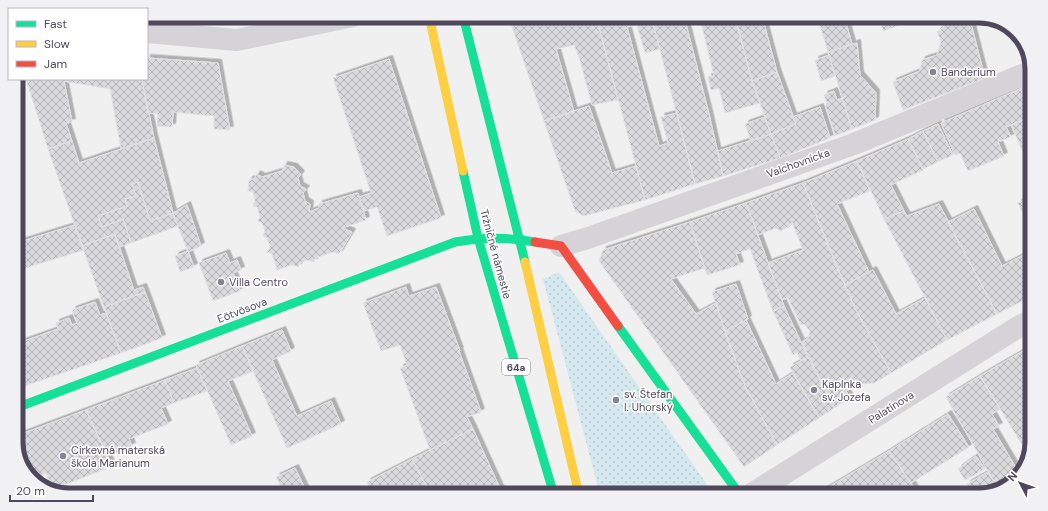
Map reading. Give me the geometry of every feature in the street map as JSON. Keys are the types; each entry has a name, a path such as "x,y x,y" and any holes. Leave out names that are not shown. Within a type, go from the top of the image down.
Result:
{"main road":[{"name":"Tržničné námestie","path":"431,23 478,238 552,488"},
{"path":"465,23 520,239 577,488"},
{"name":"Eötvösova","path":"23,405 455,242 478,238 520,239"},
{"path":"520,239 561,246 735,488"}],"street":[{"path":"148,32 237,40 319,23"},
{"name":"Valchovnícka","path":"561,246 588,238 854,144 1025,74"},
{"name":"Palatínova","path":"761,488 1025,324"}],"shaded area":[{"path":"559,272 708,486 705,488 598,488 543,279"}],"building":[{"path":"511,23 598,23 618,100 592,105 579,57 574,45 556,49 574,112 544,121"},
{"path":"598,23 653,23 660,49 645,53 637,25 627,27 659,146 668,143 661,117 677,113 695,184 645,200"},
{"path":"653,23 686,23 723,176 695,184"},
{"path":"701,23 737,23 750,74 760,103 725,113 719,88 711,90 708,77 714,76"},
{"path":"737,23 764,23 777,72 752,81"},
{"path":"819,23 846,23 852,44 828,52"},
{"path":"881,23 905,23 883,31"},
{"path":"943,23 971,23 985,78 903,110 893,82 920,71 922,60 937,55 941,41 937,32 944,27"},
{"path":"857,43 860,75 876,93 875,120 852,129 828,52"},
{"path":"829,55 835,76 821,81 815,60"},
{"path":"148,58 218,63 230,130 214,129 214,116 173,112 172,127 157,126 158,114 148,113 142,80 148,80"},
{"path":"389,59 441,218 387,236 377,207 364,211 359,197 371,193 333,78"},
{"path":"777,72 796,124 771,134 752,81"},
{"path":"26,80 142,80 154,138 121,149 110,89 64,81 72,122 66,123 72,141 48,149"},
{"path":"1025,85 1025,99 1019,87"},
{"path":"1020,89 1025,99 1025,119 1006,127 1011,137 998,142 1004,156 968,171 960,153 955,155 941,123"},
{"path":"834,91 837,100 842,98 852,129 835,136 825,104 827,104 824,95"},
{"path":"589,106 612,173 636,166 645,200 584,216 575,211 544,121"},
{"path":"820,107 830,138 780,158 771,134 796,124 793,117"},
{"path":"765,117 771,134 751,141 745,124"},
{"path":"1025,119 1025,157 1011,125"},
{"path":"938,124 953,155 938,162 923,131"},
{"path":"923,131 938,162 923,169 908,139"},
{"path":"771,134 780,158 723,176 718,151"},
{"path":"154,138 173,213 150,221 138,182 132,184 136,196 125,199 127,206 98,216 102,227 123,219 131,243 119,247 115,234 82,246 48,149 72,141 79,163"},
{"path":"908,139 923,170 891,185 904,211 884,219 857,161"},
{"path":"857,161 870,191 837,204 869,272 845,285 803,183"},
{"path":"284,165 294,167 301,174 298,178 300,186 306,189 303,193 305,201 310,204 309,212 319,208 319,204 358,193 366,220 342,228 352,232 339,254 333,252 315,258 314,262 307,260 300,263 298,267 292,265 277,270 272,254 267,252 270,247 267,238 263,236 265,231 262,223 258,221 260,216 257,207 253,206 255,200 253,192 248,191 249,180 254,179 257,174 262,177 282,171"},
{"path":"138,182 150,221 173,213 178,226 131,243 123,219 102,227 98,216 127,206 125,199 136,196 132,184"},
{"path":"803,183 837,268 857,312 891,373 874,383 860,384 846,391 850,398 834,408 802,342 808,338 810,331 804,324 801,325 788,298 782,300 768,263 803,250 792,222 789,227 780,231 776,228 758,235 746,203"},
{"path":"1025,200 1025,218 1018,203"},
{"path":"746,203 784,306 773,311 750,249 736,254 740,265 707,275 690,222"},
{"path":"939,204 997,314 947,340 884,219 904,211 907,216"},
{"path":"187,205 201,246 188,252 173,213"},
{"path":"974,209 1002,266 1025,254 1025,300 997,314 948,222"},
{"path":"690,222 705,268 671,279 696,314 716,303 729,344 745,386 777,445 744,467 599,261 603,250"},
{"path":"75,225 84,250 23,269 23,241"},
{"path":"115,234 134,290 143,287 145,292 104,307 82,246"},
{"path":"188,251 194,267 180,272 175,256"},
{"name":"Villa Centro","path":"226,253 230,263 237,260 241,270 233,273 240,291 213,301 199,263"},
{"path":"873,270 896,314 925,298 947,340 891,373 857,312 845,285"},
{"path":"736,284 748,319 725,331 712,292"},
{"path":"406,287 409,296 436,287 481,412 467,417 473,429 430,450 400,368 407,365 400,345 381,351 363,303"},
{"path":"145,292 162,338 121,353 104,307"},
{"path":"95,302 100,315 106,313 121,353 23,387 23,342 58,329 56,323 69,318 72,325 77,323 72,310"},
{"path":"784,306 808,357 801,361 797,353 793,355 773,311"},
{"path":"746,320 776,384 793,373 819,418 777,445 745,386 725,331"},
{"path":"282,330 291,351 272,360 297,416 331,401 341,424 287,448 242,346"},
{"path":"242,346 254,371 228,381 252,436 231,445 196,365"},
{"path":"1025,350 1024,448 980,376"},
{"name":"Kaplnka sv. Jozefa","path":"808,357 834,408 819,418 790,367"},
{"path":"197,368 207,391 174,403 165,380"},
{"path":"980,376 1000,409 992,414 999,426 993,429 1013,463 1000,463 1000,482 996,485 946,397"},
{"path":"165,380 174,403 161,408 168,424 129,439 132,446 107,456 86,410"},
{"name":"Cirkevná materská škola Marianum","path":"86,410 112,466 60,487 57,486 50,483 46,473 39,476 31,467 25,456 23,433"},
{"path":"948,414 969,447 911,483 889,451"},
{"path":"473,429 500,488 427,488 412,459"},
{"path":"889,451 914,488 827,488"},
{"path":"976,456 985,469 965,480 958,469"},
{"path":"412,459 427,488 370,488 367,482"},
{"path":"295,468 305,488 282,488 276,477"},
{"path":"988,472 995,483 988,487 978,488 969,488 967,484"}],"traffic: fast":[{"path":"465,23 525,262"},
{"path":"463,171 478,238 552,488"},
{"path":"23,405 455,242 495,238 535,242"},
{"path":"618,326 735,488"}],"traffic: slow":[{"path":"431,23 463,171"},
{"path":"525,262 577,488"}],"traffic: jam":[{"path":"535,242 561,246 618,326"}],"place":[{"name":"Banderium","path":"933,72"},
{"name":"Villa Centro","path":"221,282"},
{"name":"Kaplnka sv. Jozefa","path":"814,390"},
{"name":"sv. Štefan I. Uhorský","path":"616,400"},
{"name":"Cirkevná materská škola Marianum","path":"63,456"}]}
